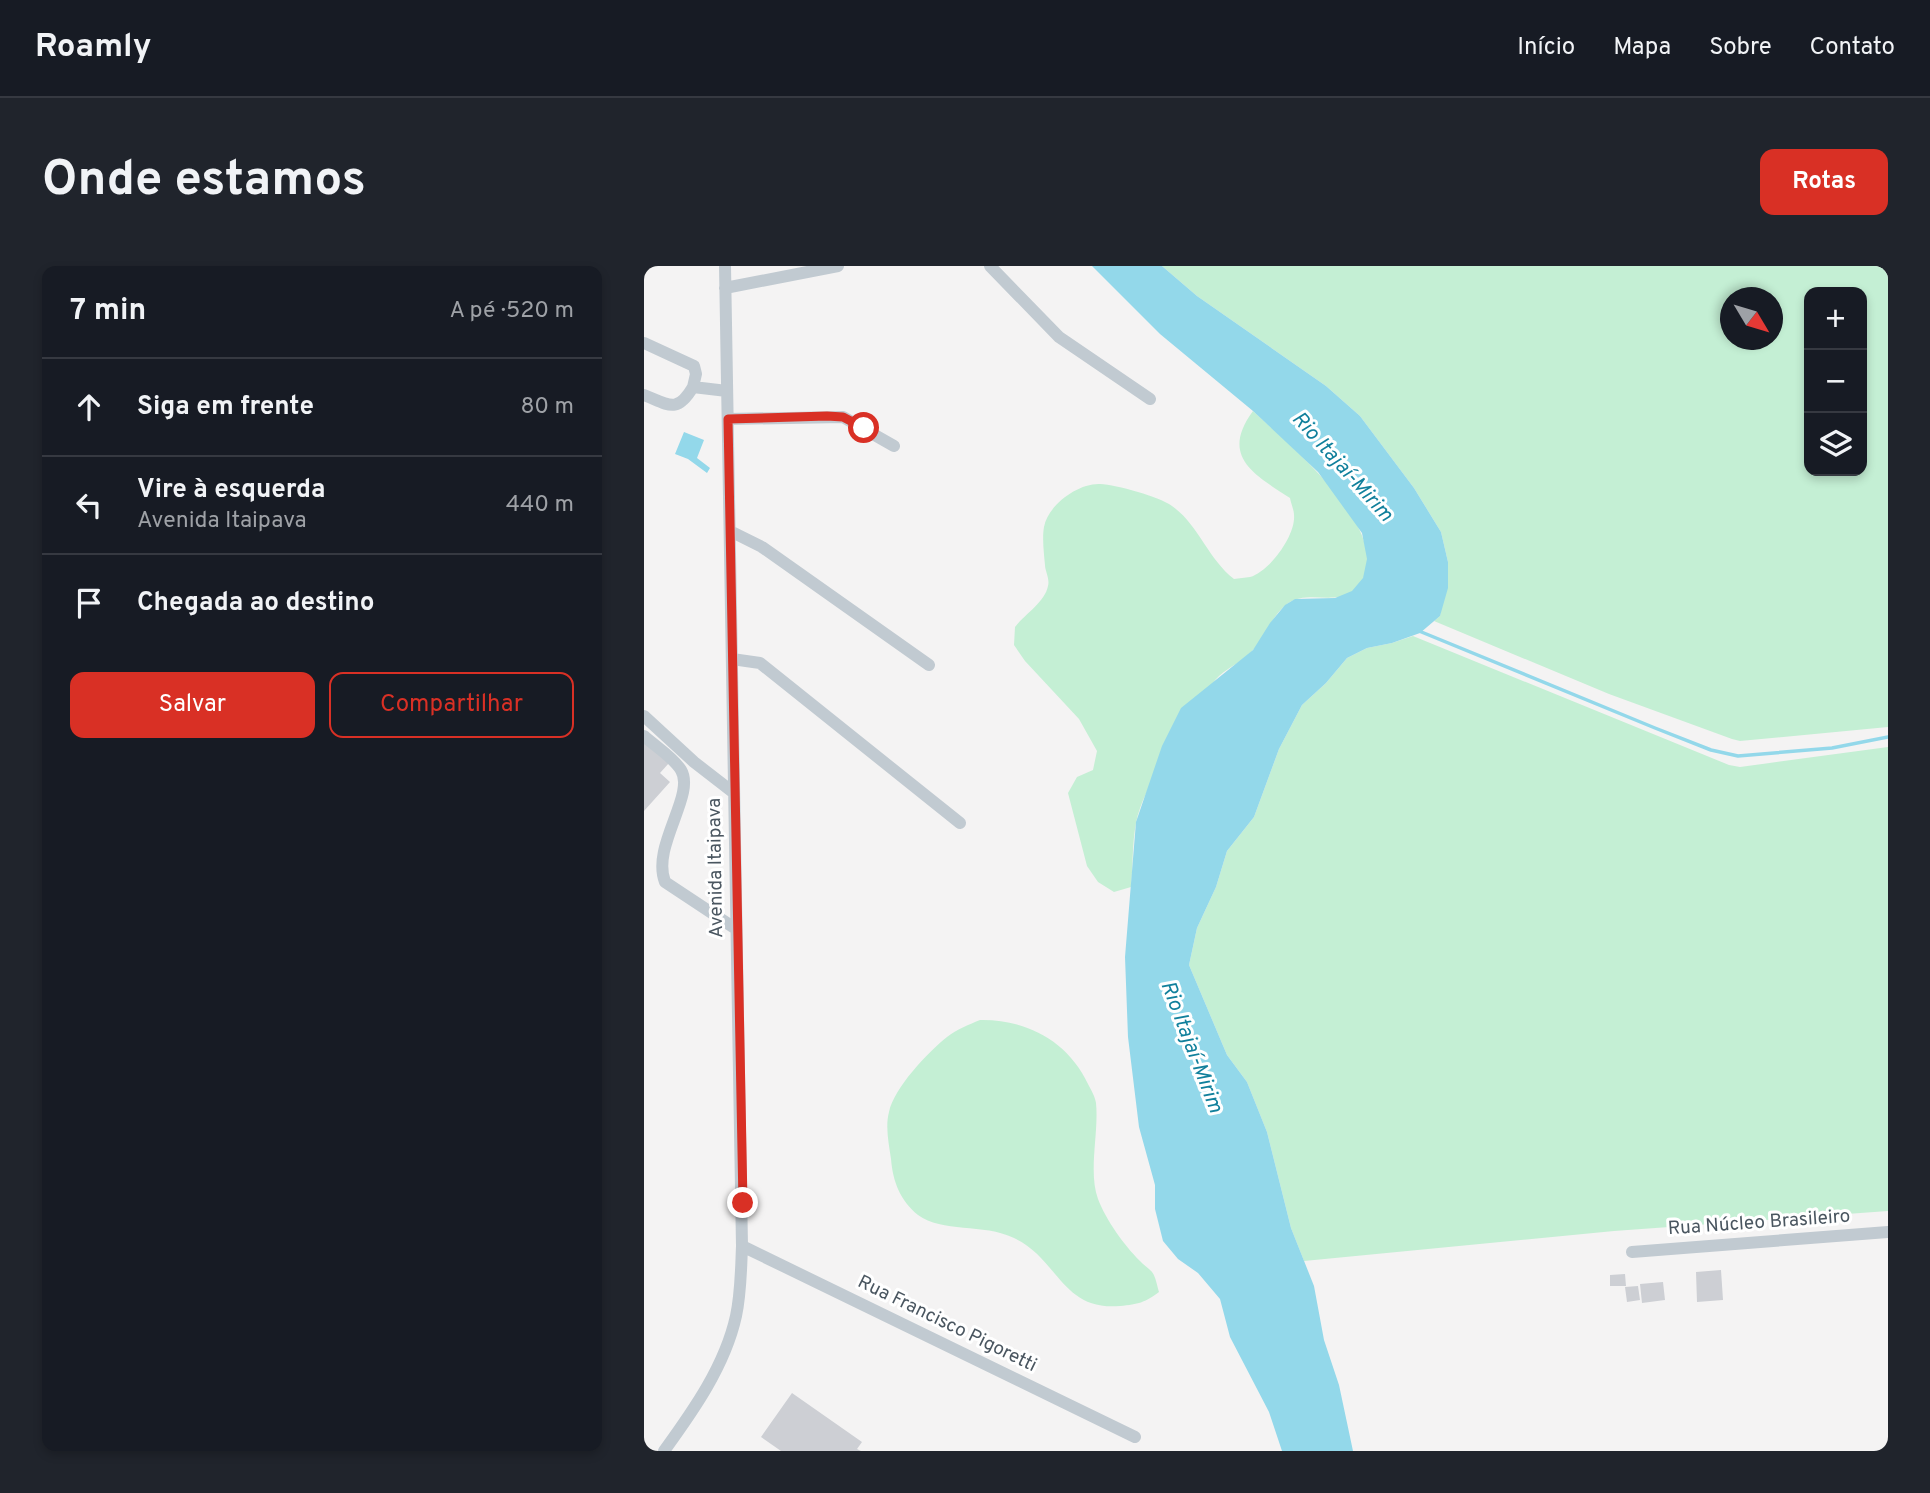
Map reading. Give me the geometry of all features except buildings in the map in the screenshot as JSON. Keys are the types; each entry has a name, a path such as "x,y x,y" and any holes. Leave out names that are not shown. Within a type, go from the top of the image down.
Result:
{"street":[{"name":"Avenida Itaipava","path":"664,1451 700,1398 726,1347 736,1317 742,1245 725,266"},
{"path":"725,288 838,266"},
{"path":"990,266 1059,337 1150,399"},
{"path":"644,343 694,366 696,374 693,387 685,400 678,405 670,406 644,395"},
{"path":"693,387 727,391"},
{"path":"728,419 843,417 894,446"},
{"path":"730,531 762,547 929,665"},
{"path":"732,660 760,663 960,823"},
{"path":"644,716 694,762 734,793"},
{"path":"644,736 681,771 685,785 662,858 661,871 665,882 736,929"},
{"name":"Rua Núcleo Brasileiro","path":"1632,1252 1888,1232"},
{"name":"Rua Francisco Pigoretti","path":"742,1245 1135,1437"}],"green space":[{"path":"1162,266 1888,266 1888,727 1740,741 1609,694 1434,621 1440,616 1448,562 1441,532 1414,488 1360,416 1326,386 1197,296"},
{"path":"1253,411 1308,463 1346,508 1360,531 1367,553 1365,574 1358,586 1340,597 1307,597 1287,604 1252,651 1215,680 1161,766 1140,809 1135,831 1131,887 1114,892 1098,882 1087,866 1068,793 1077,777 1093,770 1097,751 1079,719 1025,661 1014,645 1015,627 1039,603 1048,586 1043,541 1044,527 1051,511 1074,491 1091,485 1127,489 1157,498 1172,506 1189,522 1217,562 1234,579 1250,577 1266,568 1286,542 1294,523 1294,513 1290,498 1253,472 1240,452 1244,427"},
{"path":"1413,636 1729,765 1740,767 1888,747 1888,1211 1614,1231 1304,1261 1291,1228 1267,1132 1247,1082 1227,1055 1189,965 1197,928 1216,887 1227,851 1254,817 1279,749 1302,705 1326,683 1347,658 1367,648"},
{"path":"980,1020 1029,1028 1057,1045 1080,1069 1096,1103 1094,1177 1098,1199 1122,1240 1153,1274 1159,1292 1149,1299 1120,1306 1100,1305 1085,1300 1072,1292 1029,1247 1014,1238 1002,1233 928,1221 918,1215 902,1197 894,1175 888,1136 888,1118 892,1103 913,1071 939,1044 963,1027"}],"water":[{"name":"Rio Itajaí-Mirim","path":"1092,266 1162,266 1197,296 1326,386 1360,416 1414,488 1441,532 1448,562 1448,588 1440,616 1420,633 1367,648 1347,658 1326,683 1302,705 1279,749 1254,817 1227,851 1216,887 1197,928 1189,965 1227,1055 1247,1082 1267,1132 1291,1228 1314,1286 1324,1340 1339,1385 1353,1451 1282,1451 1269,1412 1230,1337 1220,1299 1198,1273 1178,1259 1163,1241 1155,1209 1155,1185 1139,1127 1128,1037 1125,957 1136,822 1162,746 1181,708 1253,650 1285,605 1295,599 1335,598 1352,591 1363,578 1367,559 1362,533 1318,472 1253,411 1160,334"},
{"path":"684,432 704,440 697,458 710,468 707,473 688,459 675,454"}],"waterway":[{"path":"1419,631 1711,750 1738,756 1832,748 1888,737"}],"route":[{"path":"743,1203 728,419 843,417 864,428"}]}
